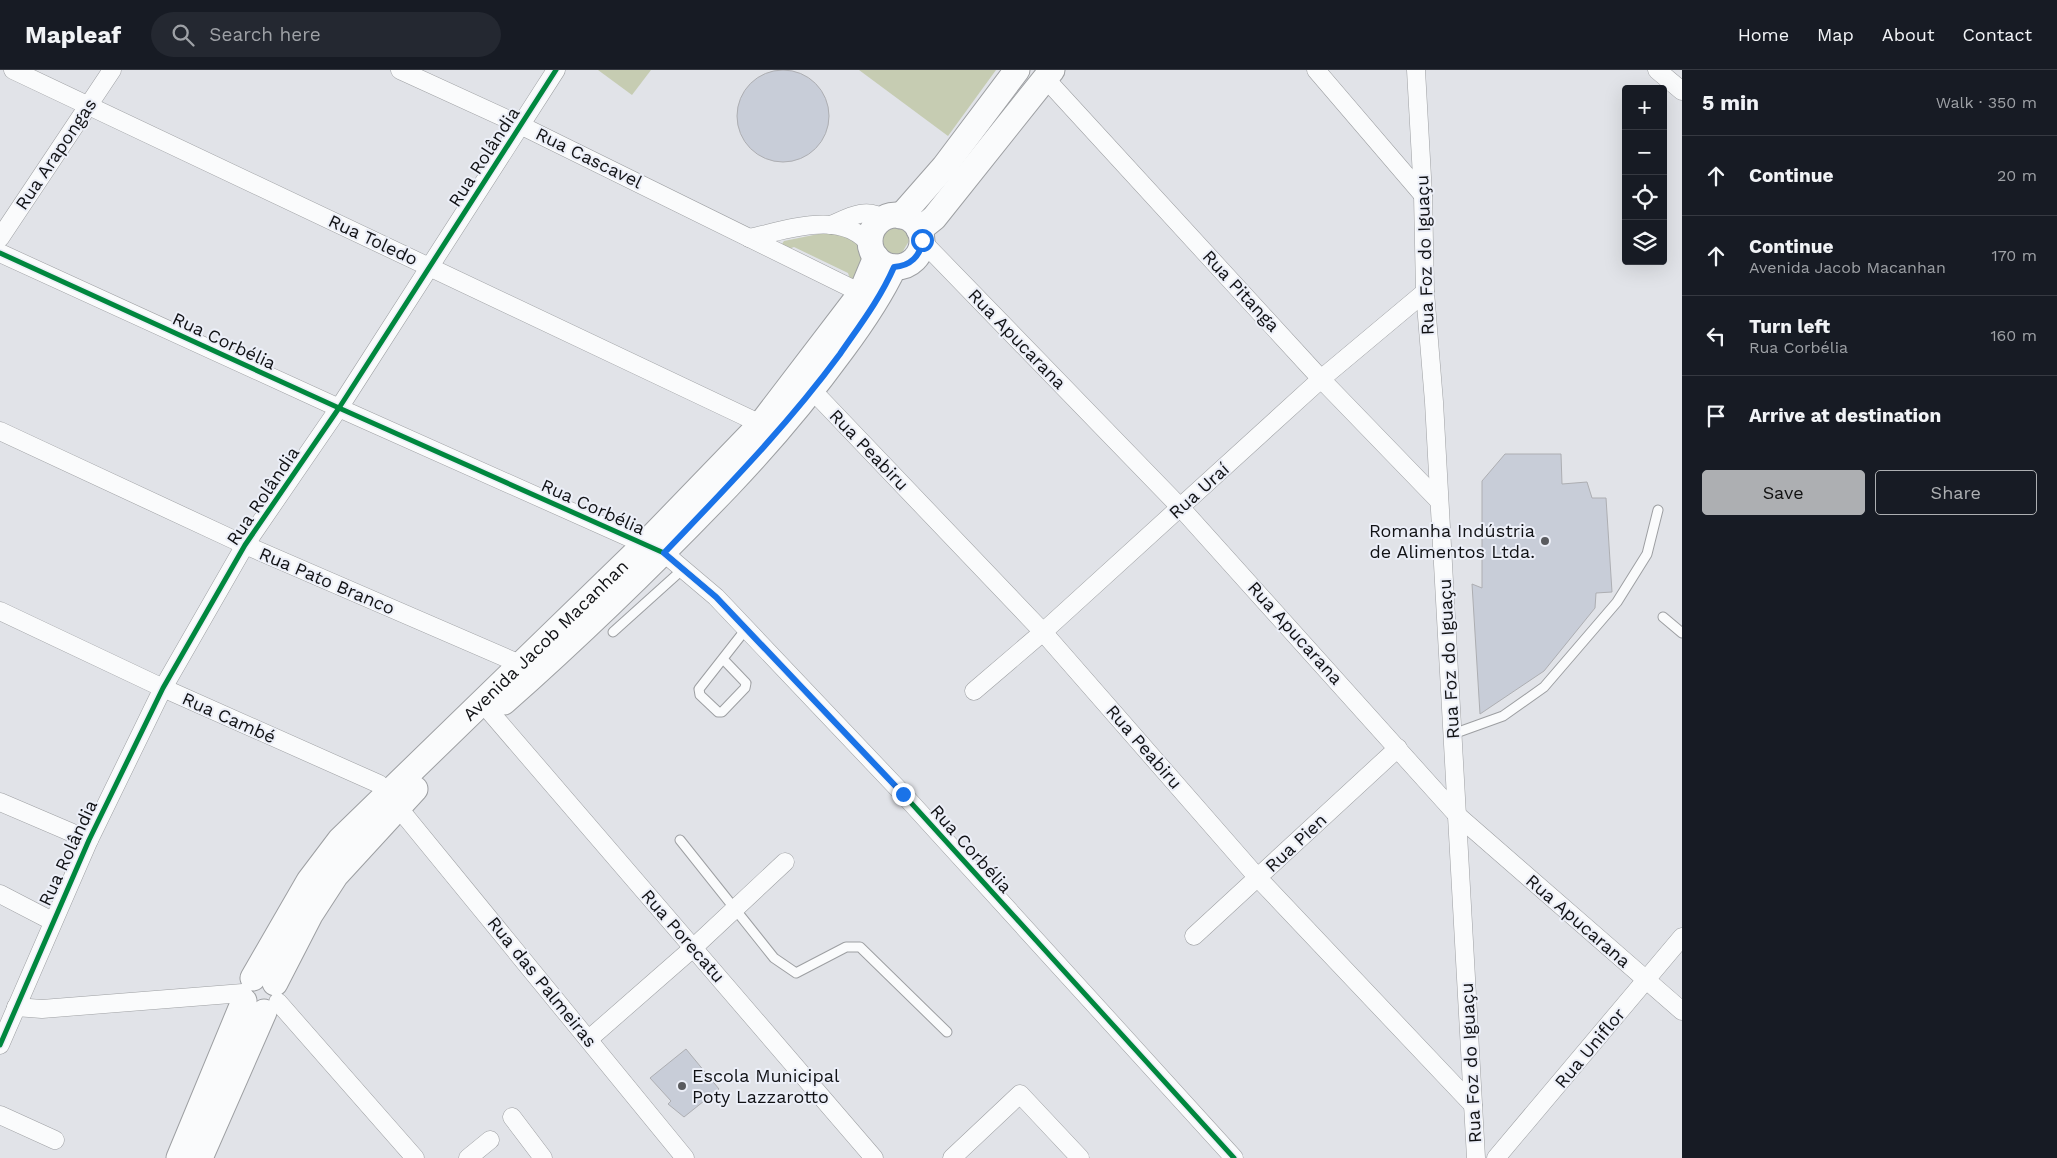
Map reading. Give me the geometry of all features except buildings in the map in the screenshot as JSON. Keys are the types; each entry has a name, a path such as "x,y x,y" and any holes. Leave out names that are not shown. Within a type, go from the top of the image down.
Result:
{"main road":[{"path":"906,226 944,167 1017,70"},
{"path":"906,226 920,249 916,258 904,266 880,257 872,232 906,226 934,218 1048,74"},
{"name":"Avenida Jacob Macanhan","path":"179,1158 260,995 336,875 393,799 520,664 663,556 861,293 880,257"},
{"name":"Avenida Jacob Macanhan","path":"393,799 491,713 663,556 768,444 813,391 882,295 880,257"},
{"name":"Avenida Jacob Macanhan","path":"200,1158 260,995"}],"street":[{"name":"Rua Toledo","path":"13,70 761,424"},
{"name":"Rua Arapongas","path":"0,238 112,70"},
{"name":"Rua Cascavel","path":"400,70 520,125 861,293"},
{"name":"Rua Rolândia","path":"0,1045 4,1030 16,1007 88,840 163,688 245,545 339,408 556,70"},
{"path":"1316,70 1423,195"},
{"name":"Rua Foz do Iguaçu","path":"1416,70 1423,195 1425,292 1453,734 1476,1158"},
{"path":"1657,70 1682,91"},
{"name":"Rua Pitanga","path":"1048,74 1321,379 1439,502"},
{"path":"831,225 848,217 870,212 906,226"},
{"path":"749,238 812,224 831,225 854,230 863,236 880,257"},
{"name":"Rua Apucarana","path":"906,226 1181,508 1457,815 1682,1011"},
{"name":"Rua Corbélia","path":"0,253 663,556 716,597 903,794 1234,1158"},
{"name":"Rua Uraí","path":"974,691 1181,508 1321,379 1425,292"},
{"name":"Rua Peabiru","path":"813,391 1043,632 1258,878 1473,1105"},
{"name":"Rua Pato Branco","path":"0,431 245,545 520,664"},
{"name":"Rua Cambé","path":"0,611 163,688 379,784 393,799"},
{"name":"Rua Porecatu","path":"491,713 874,1158"},
{"name":"Rua Pien","path":"1194,936 1398,748"},
{"name":"Rua das Palmeiras","path":"393,799 686,1158"},
{"path":"0,802 88,840"},
{"path":"589,1039 693,948 785,862"},
{"path":"0,894 52,921"},
{"name":"Rua Uniflor","path":"1496,1158 1682,937"},
{"path":"16,1007 42,1009 260,995 415,1158"},
{"path":"952,1158 1020,1094 1080,1158"},
{"path":"0,1115 55,1140"},
{"path":"512,1117 543,1158"},
{"path":"468,1158 490,1140"}],"lane":[{"path":"1453,734 1503,716 1544,687 1617,602 1647,554 1658,510"},
{"path":"613,632 663,556"},
{"path":"1663,617 1682,633"},
{"path":"723,659 746,683 745,688 722,712 718,712 700,695 699,689 746,629"},
{"path":"680,840 774,958 796,972 846,947 860,947 947,1032"}],"green space":[{"path":"598,70 651,70 632,95"},
{"path":"859,70 996,70 948,136"},
{"path":"893,225 907,229 909,241 900,256 888,257 880,244 880,240 887,228"},
{"path":"838,230 858,242 860,248 860,267 851,282 848,273 794,247 783,251 780,247 784,241"}],"cycle path":[{"path":"0,1045 89,840 163,688 245,545 339,408 556,70"},
{"path":"0,253 339,408 664,553 716,597 903,794 1234,1158"}],"place":[{"name":"Romanha Indústria de Alimentos Ltda.","path":"1545,541"},
{"name":"Escola Municipal Poty Lazzarotto","path":"682,1086"}],"route":[{"path":"903,794 716,597 664,553 768,444 813,391 882,295 894,267 901,267 912,262 916,258 922,240"}]}
